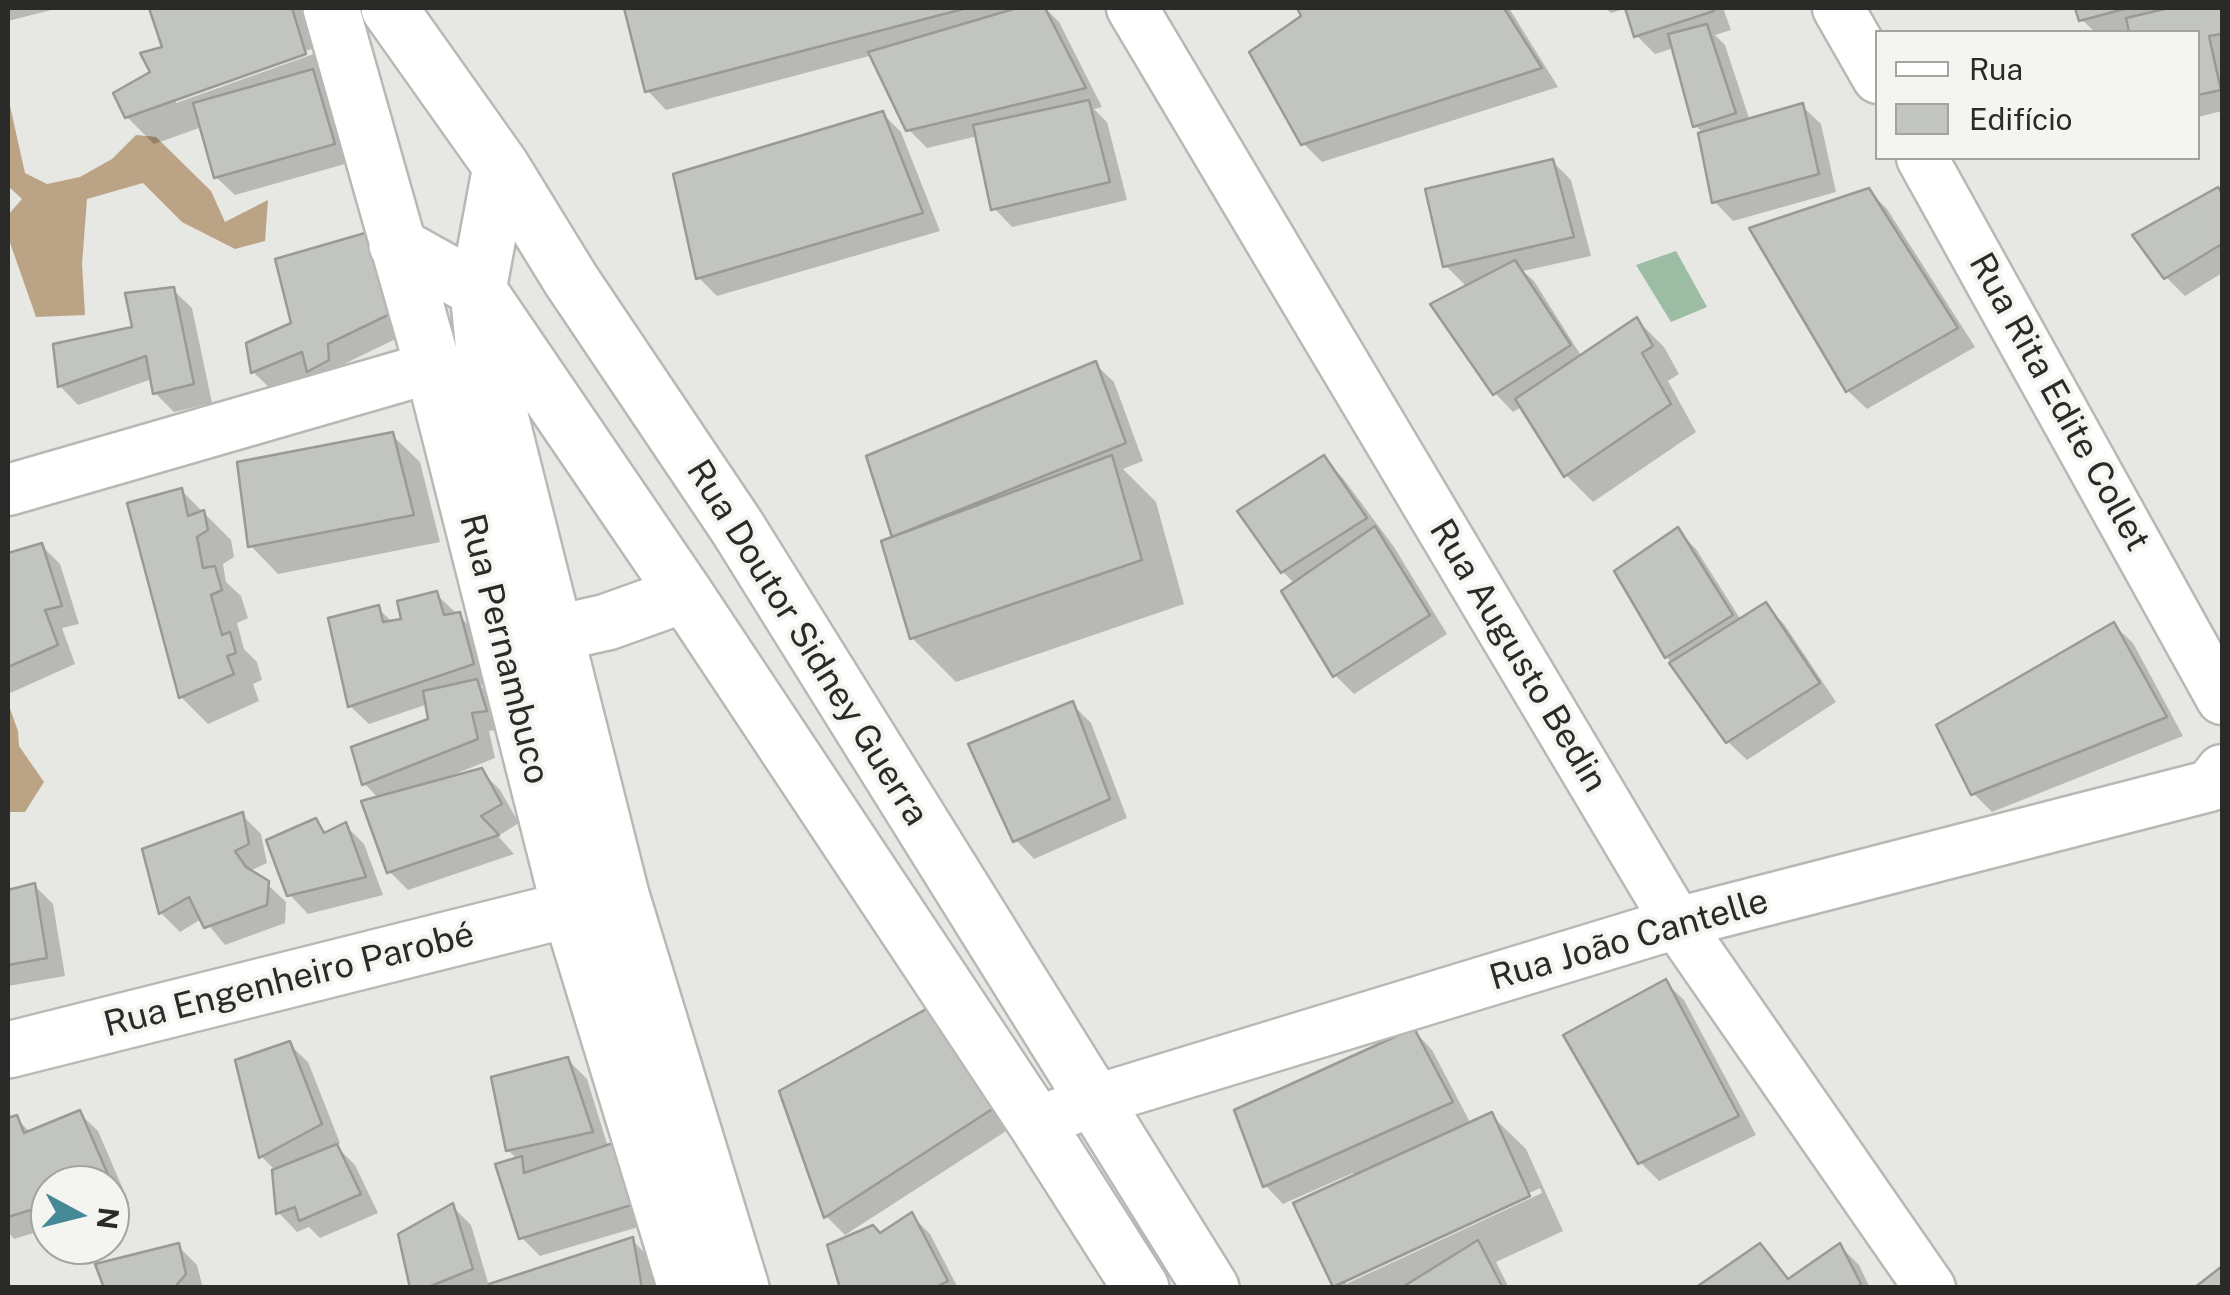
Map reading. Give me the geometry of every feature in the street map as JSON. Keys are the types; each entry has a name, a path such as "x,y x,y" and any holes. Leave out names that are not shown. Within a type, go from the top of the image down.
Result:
{"main road":[{"name":"Rua Pernambuco","path":"330,8 432,366 570,909 686,1288"},
{"name":"Rua Doutor Sidney Guerra","path":"389,8 502,166 571,280 737,527 1212,1288"},
{"name":"Rua Pernambuco","path":"502,166 478,290 484,352 621,894 741,1288"},
{"name":"Rua Doutor Sidney Guerra","path":"397,245 478,290 685,594 1141,1288"},
{"path":"554,634 607,622 685,594"},
{"name":"Rua Engenheiro Parobé","path":"8,1050 570,909"}],"street":[{"name":"Rua Augusto Bedin","path":"1132,8 1677,923 1930,1288"},
{"path":"1838,8 1875,73"},
{"name":"Rua Rita Edite Collet","path":"1923,160 2222,699"},
{"path":"8,490 432,366"},
{"name":"Rua João Cantelle","path":"1036,1123 1093,1101 1677,923 2208,786 2222,770"}],"shaded area":[{"path":"8,97 25,173 47,184 80,177 112,159 136,135 156,137 211,191 225,222 268,200 265,241 235,249 182,222 143,183 87,199 82,264 85,315 36,317 8,237 8,215 22,199 8,186"},
{"path":"1676,251 1707,307 1671,322 1636,265"},
{"path":"8,703 19,746 44,782 25,812 8,812"}],"building":[{"path":"149,8 292,8 306,54 125,118 113,93 150,72 140,53 162,47"},
{"path":"624,8 967,8 645,92"},
{"path":"1017,8 1045,8 1086,88 906,131 868,52"},
{"path":"1297,8 1504,8 1542,68 1301,145 1249,52 1301,16"},
{"path":"1625,8 1712,8 1714,11 1634,37"},
{"path":"2075,8 2128,8 2079,21"},
{"path":"2169,8 2222,8 2222,34 2209,36 2221,90 2200,95 2200,30 2129,30 2126,18"},
{"path":"1707,24 1736,113 1693,127 1668,34"},
{"path":"313,69 335,144 214,178 193,103"},
{"path":"1089,100 1110,182 991,210 973,125"},
{"path":"1803,103 1819,174 1712,203 1698,133"},
{"path":"883,111 923,213 696,279 673,174"},
{"path":"1553,159 1574,237 1443,267 1425,189"},
{"path":"2218,187 2222,193 2222,244 2164,279 2132,235"},
{"path":"1869,188 1958,328 1846,392 1749,228"},
{"path":"365,233 390,314 328,344 329,360 307,372 302,352 251,373 246,343 291,323 275,259"},
{"path":"1515,260 1571,345 1493,395 1430,304"},
{"path":"174,287 194,384 153,394 146,356 58,387 53,344 132,327 125,293"},
{"path":"1637,317 1653,346 1642,353 1671,404 1564,477 1515,399"},
{"path":"1096,361 1126,443 892,537 866,456"},
{"path":"393,432 414,515 248,547 237,462"},
{"path":"1112,455 1142,560 910,639 881,541"},
{"path":"1324,455 1367,518 1281,573 1237,511"},
{"path":"182,488 188,516 204,510 208,530 197,537 203,568 215,566 222,590 211,595 222,635 230,632 236,653 227,656 234,674 179,698 127,503"},
{"path":"1375,526 1430,615 1333,677 1281,591"},
{"path":"1678,527 1733,615 1665,658 1614,571"},
{"path":"42,543 62,606 45,610 58,645 8,667 8,553"},
{"path":"437,591 444,615 460,612 474,664 348,707 328,618 379,605 383,622 401,619 397,601"},
{"path":"1766,602 1820,683 1726,743 1669,663"},
{"path":"2114,622 2167,717 1971,795 1936,725"},
{"path":"477,679 487,711 472,713 478,739 362,785 351,747 428,719 423,691"},
{"path":"1073,701 1110,799 1013,842 968,744"},
{"path":"482,768 502,804 481,816 499,835 387,873 361,801"},
{"path":"243,812 249,844 235,851 246,867 269,881 267,905 204,928 189,897 159,914 142,849"},
{"path":"316,818 324,833 346,822 366,877 287,896 266,840"},
{"path":"35,883 47,958 8,965 8,890"},
{"path":"1666,979 1739,1116 1638,1164 1563,1035"},
{"path":"928,1008 997,1106 824,1218 779,1091"},
{"path":"1414,1028 1453,1102 1263,1187 1234,1110"},
{"path":"290,1041 322,1124 259,1158 235,1060"},
{"path":"568,1057 593,1132 506,1151 491,1077"},
{"path":"80,1110 104,1165 30,1165 30,1210 8,1217 8,1118 17,1115 24,1133"},
{"path":"1492,1112 1530,1196 1333,1287 1293,1203"},
{"path":"613,1143 635,1204 519,1239 495,1164 522,1156 524,1173"},
{"path":"337,1144 361,1194 299,1221 295,1207 276,1214 272,1170"},
{"path":"453,1203 473,1269 426,1288 410,1288 398,1234"},
{"path":"912,1212 948,1281 934,1288 840,1288 827,1245 873,1225 880,1233"},
{"path":"633,1237 642,1288 489,1288 489,1284"},
{"path":"1478,1240 1503,1288 1401,1288"},
{"path":"179,1243 186,1274 174,1288 104,1288 95,1265 130,1265 130,1255"},
{"path":"1760,1243 1788,1279 1840,1243 1861,1284 1855,1288 1695,1288"},
{"path":"2221,1267 2222,1288 2194,1288"}]}
